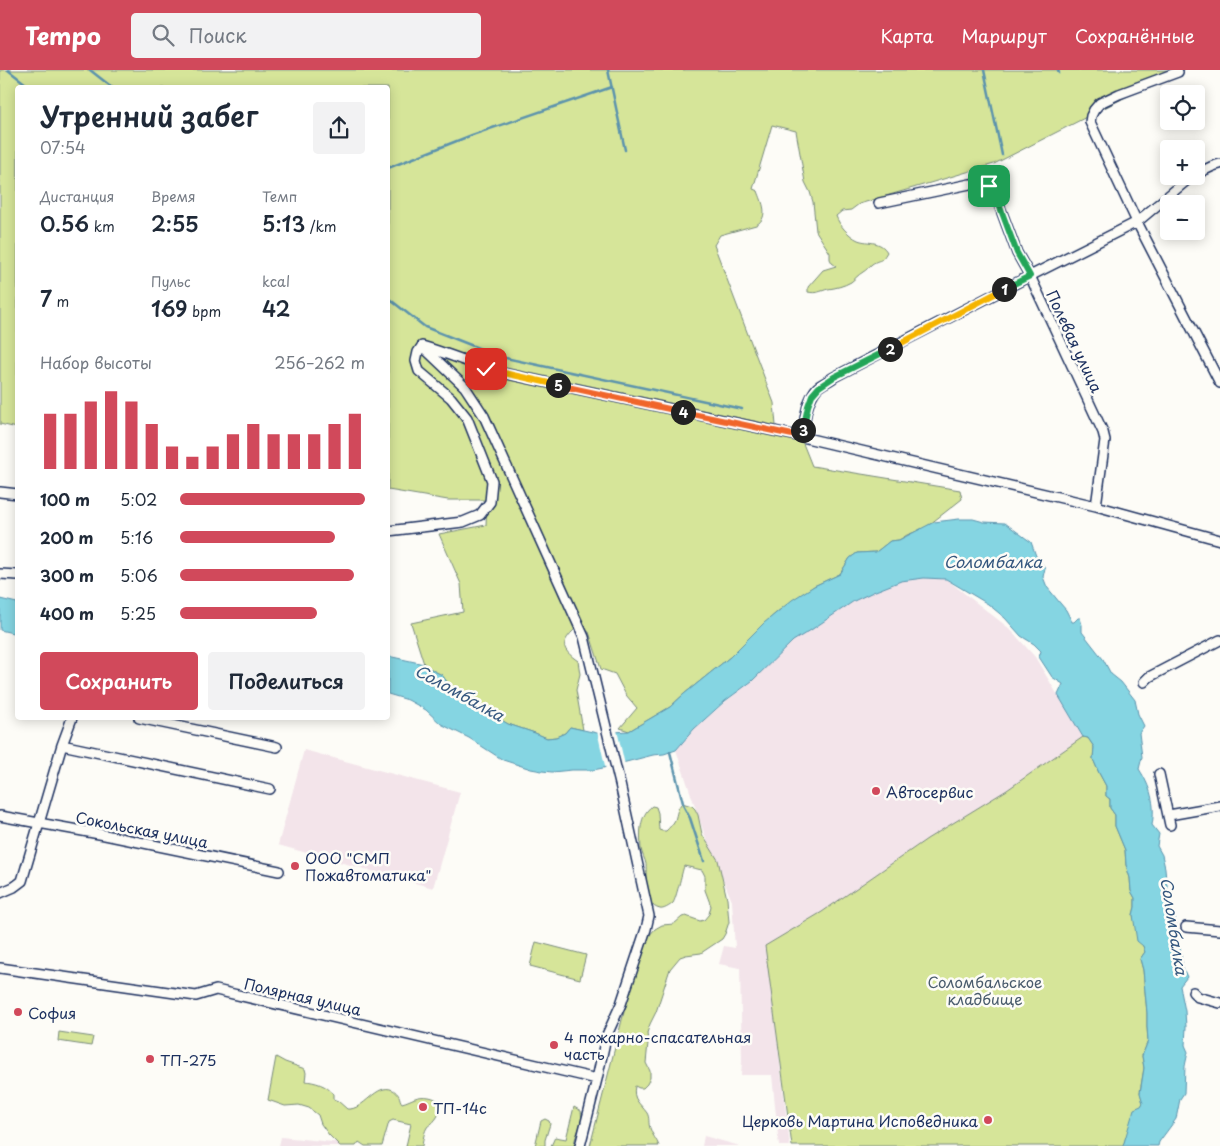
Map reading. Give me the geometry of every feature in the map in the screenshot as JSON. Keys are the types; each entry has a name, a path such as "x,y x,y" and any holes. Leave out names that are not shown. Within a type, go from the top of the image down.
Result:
{"street":[{"path":"1178,72 1100,103 1090,116 1090,122 1137,222 1220,383"},
{"path":"1205,170 1220,164"},
{"name":"Полевая улица","path":"879,203 970,184 983,184 989,186 994,191 1017,253 1030,276 1105,440 1096,506"},
{"path":"802,437 812,395 819,387 834,377 1137,222 1181,185"},
{"path":"422,346 486,369 802,437 1096,506 1220,540"},
{"path":"390,531 462,522 480,515 490,502 492,481 467,418 451,398 419,371 416,361 422,346"},
{"path":"422,346 465,387 484,416 584,637 620,784 648,916 646,929 621,1004 606,1037 580,1146"},
{"path":"0,492 15,494"},
{"path":"0,574 15,575"},
{"path":"1144,682 1149,677 1220,640"},
{"path":"0,893 22,882 62,745 71,720"},
{"path":"149,720 277,747"},
{"path":"62,745 270,789"},
{"path":"1159,774 1169,820 1220,806"},
{"name":"Сокольская улица","path":"0,816 124,839 279,872"},
{"path":"1186,927 1220,930"},
{"name":"Полярная улица","path":"0,968 196,996 216,990 597,1079"},
{"path":"1193,992 1198,997 1220,1003"}],"shaded area":[{"path":"924,578 946,579 1010,629 1035,657 1083,737 1007,790 927,839 822,912 766,946 790,1146 779,1146 772,1075 741,1075 740,968 719,964 724,946 735,948 732,901 704,833 676,750 694,729 752,681 793,641 863,596 901,581"},
{"path":"304,750 460,792 433,888 278,845"},
{"path":"704,1136 740,1146 702,1146"},
{"path":"281,1137 343,1143 343,1146 279,1146"}],"green space":[{"path":"0,70 1179,70 994,164 859,204 851,210 842,211 836,216 839,223 848,233 858,240 881,246 887,252 882,259 872,264 851,282 840,287 816,292 808,292 808,287 823,270 836,266 832,263 830,253 816,231 813,202 805,182 796,131 772,125 753,189 758,191 764,209 763,218 756,225 720,235 714,245 774,403 777,437 802,441 812,466 960,490 962,499 925,528 899,540 890,541 876,552 857,553 850,558 840,574 814,586 777,612 730,657 670,707 629,731 620,728 637,708 626,695 615,674 601,669 589,632 576,628 565,642 568,653 578,661 580,674 576,690 583,730 570,727 565,733 556,737 547,738 508,724 453,690 442,675 424,664 411,623 463,612 461,584 439,534 486,525 487,500 448,500 390,490 390,85 15,85 15,428 0,424"},
{"name":"Соломбальское кладбище","path":"1083,737 1088,738 1094,747 1093,759 1106,786 1106,796 1110,799 1110,808 1115,815 1115,826 1125,850 1131,891 1135,898 1133,915 1145,952 1140,959 1143,970 1148,1041 1142,1056 1144,1068 1140,1092 1143,1103 1123,1146 792,1146 765,946 822,912 927,839 1007,790"},
{"path":"682,803 695,809 702,834 718,860 727,899 729,922 722,939 701,953 680,957 670,969 647,1033 646,1063 650,1071 650,1078 643,1088 635,1086 634,1091 637,1101 648,1115 649,1126 659,1146 590,1146 624,1012 648,937 655,929 662,925 674,924 682,917 686,916 700,921 704,920 709,914 711,906 705,890 705,876 702,870 684,866 674,901 666,907 661,909 654,906 648,896 646,864 641,849 643,820 652,806 656,807 659,830 666,831 674,821"},
{"path":"536,942 586,955 580,979 530,966"},
{"path":"59,1032 93,1037 91,1046 58,1041"},
{"path":"276,1057 305,1069 305,1081 317,1083 328,1088 333,1094 333,1099 347,1109 359,1106 375,1093 387,1089 393,1090 399,1096 402,1103 421,1097 435,1099 440,1102 439,1112 436,1119 427,1128 422,1146 406,1146 411,1124 393,1120 389,1122 382,1146 365,1146 359,1142 356,1146 340,1146 321,1124 318,1115 309,1108 299,1105 285,1106 268,1100"},
{"path":"574,1107 581,1111 582,1116 574,1146 551,1146 555,1137 566,1139"},
{"path":"545,1119 550,1124 545,1146 535,1146 541,1121"}],"water":[{"name":"Соломбалка","path":"973,519 984,522 1005,523 1031,542 1036,556 1045,568 1043,577 1047,587 1066,610 1072,622 1080,618 1082,632 1103,659 1111,674 1121,682 1135,700 1138,714 1144,726 1139,733 1142,757 1139,769 1146,782 1153,803 1152,825 1159,834 1157,846 1162,855 1165,868 1183,968 1187,977 1180,986 1185,1011 1185,1045 1188,1052 1185,1066 1184,1093 1180,1099 1176,1119 1158,1146 1123,1146 1134,1109 1143,1103 1140,1093 1144,1068 1142,1056 1148,1041 1143,970 1140,959 1145,952 1143,946 1137,941 1133,915 1135,898 1131,891 1125,850 1115,826 1115,815 1110,808 1110,799 1106,796 1106,786 1093,759 1094,747 1088,738 1083,737 1058,695 1063,684 1052,677 1039,657 1041,651 1021,636 1005,618 988,604 946,579 924,578 901,581 854,601 793,641 752,681 725,701 694,729 676,750 603,768 552,772 531,769 503,760 469,738 441,724 426,710 408,700 390,695 390,656 424,664 442,675 453,690 508,724 547,738 565,733 570,727 597,733 629,731 670,707 730,657 764,623 792,600 814,586 840,574 850,558 857,553 876,552 890,541 899,540 934,522"},
{"path":"0,599 15,603 15,634 0,630"}],"pier":[{"path":"617,730 625,765 606,770 597,731"}],"waterway":[{"path":"8,70 27,85"},
{"path":"90,70 109,85"},
{"path":"608,70 625,150"},
{"path":"984,70 1002,155"},
{"path":"390,167 472,135 612,87"},
{"path":"390,300 425,327 501,357 742,409"},
{"path":"670,752 684,807 690,818 704,861"}],"place":[{"name":"Автосервис","path":"876,791"},
{"name":"ООО \"СМП Пожавтоматика\"","path":"295,866"},
{"name":"София","path":"18,1012"},
{"name":"4 пожарно-спасательная часть","path":"554,1045"},
{"name":"ТП-275","path":"150,1059"},
{"name":"ТП-14с","path":"423,1107"},
{"name":"Церковь Мартина Исповедника","path":"988,1120"}],"route":[{"path":"486,369 802,437 808,406 812,395 819,387 834,377 1030,276 1017,253 994,191 989,186"}]}
